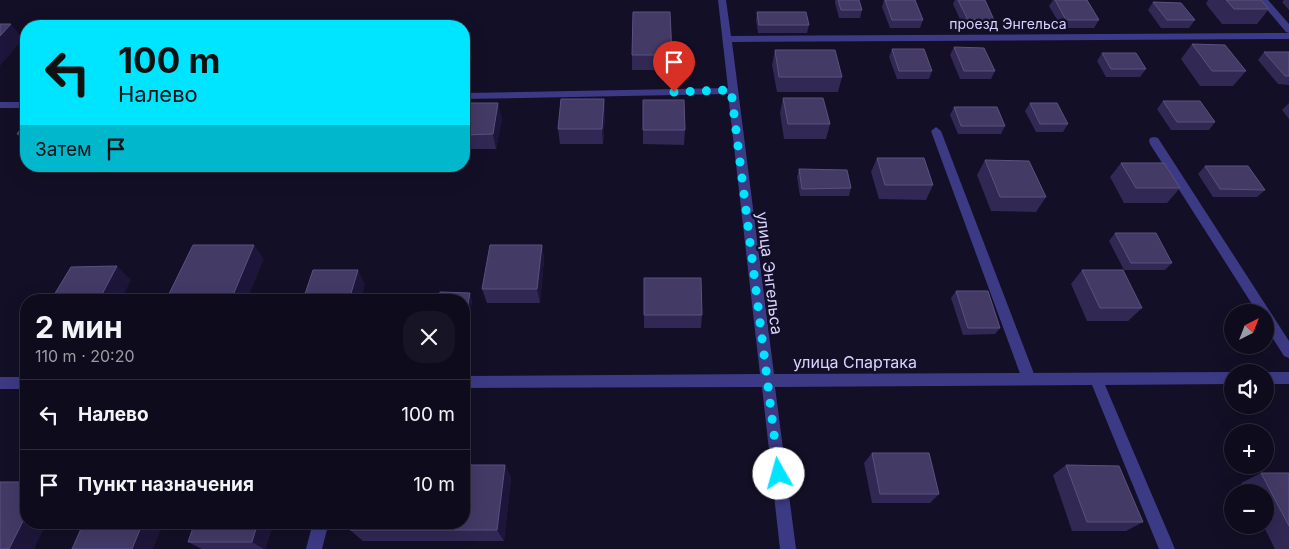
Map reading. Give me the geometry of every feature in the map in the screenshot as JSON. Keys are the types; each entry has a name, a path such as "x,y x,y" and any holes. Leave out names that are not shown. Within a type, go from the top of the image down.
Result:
{"street":[{"name":"улица Энгельса","path":"722,0 731,90 788,549"},
{"path":"1263,0 1289,30"},
{"name":"проезд Энгельса","path":"727,39 1289,36"},
{"path":"470,96 731,90"},
{"path":"0,105 20,104"},
{"path":"936,131 1029,379"},
{"path":"1154,141 1258,304"},
{"path":"1274,329 1289,352"},
{"name":"улица Спартака","path":"470,382 1224,378"},
{"path":"1274,378 1289,378"},
{"path":"1096,379 1166,549"},
{"path":"0,383 20,383"},
{"path":"314,549 319,529"}],"building":[{"path":"838,0 859,0 862,10 841,10"},
{"path":"885,0 915,0 923,20 892,20"},
{"path":"958,0 985,0 994,20 968,20"},
{"path":"1055,0 1087,0 1099,20 1066,20"},
{"path":"1226,0 1261,0 1269,9 1234,9"},
{"path":"1153,2 1181,3 1195,20 1167,20"},
{"path":"633,12 670,12 672,55 632,55"},
{"path":"757,12 806,12 809,25 759,25"},
{"path":"0,24 11,24 0,36"},
{"path":"1192,44 1225,45 1246,71 1212,71"},
{"path":"954,47 984,48 995,71 964,71"},
{"path":"892,49 924,49 932,71 899,71"},
{"path":"775,50 835,50 842,77 779,77"},
{"path":"1264,52 1289,52 1289,76 1285,76"},
{"path":"1102,53 1136,53 1146,69 1111,69"},
{"path":"783,98 823,98 830,124 788,124"},
{"path":"561,99 604,99 602,129 558,129"},
{"path":"643,100 684,100 685,130 643,130"},
{"path":"1163,101 1200,101 1215,122 1177,122"},
{"path":"470,103 498,103 493,134 470,135"},
{"path":"1030,103 1057,103 1068,124 1040,124"},
{"path":"954,107 997,107 1005,126 961,126"},
{"path":"877,158 924,158 933,185 885,185"},
{"path":"985,160 1029,161 1046,197 1000,197"},
{"path":"1121,163 1164,163 1180,188 1136,188"},
{"path":"1205,166 1248,166 1265,190 1220,189"},
{"path":"799,169 847,170 851,188 802,189"},
{"path":"1115,233 1156,233 1172,263 1131,263"},
{"path":"193,245 254,245 234,294 169,294"},
{"path":"490,245 542,245 537,289 482,289"},
{"path":"117,266 102,294 55,294 71,267"},
{"path":"313,270 358,270 351,294 305,294"},
{"path":"1082,270 1123,270 1142,308 1100,308"},
{"path":"644,278 701,278 702,315 644,315"},
{"path":"956,291 988,291 1000,328 968,328"},
{"path":"440,292 470,293 470,294 440,294"},
{"path":"872,453 929,453 939,494 880,494"},
{"path":"470,465 505,465 497,530 350,530 470,529"},
{"path":"1066,465 1119,466 1143,522 1087,522"},
{"path":"1289,473 1289,526 1274,498 1274,484 1267,484 1262,474"},
{"path":"0,482 20,482 20,527 9,549 0,549"},
{"path":"81,529 140,529 132,549 72,549"},
{"path":"193,529 256,529 252,542 188,542"}],"route":[{"path":"674,92 731,90 779,474"}]}
